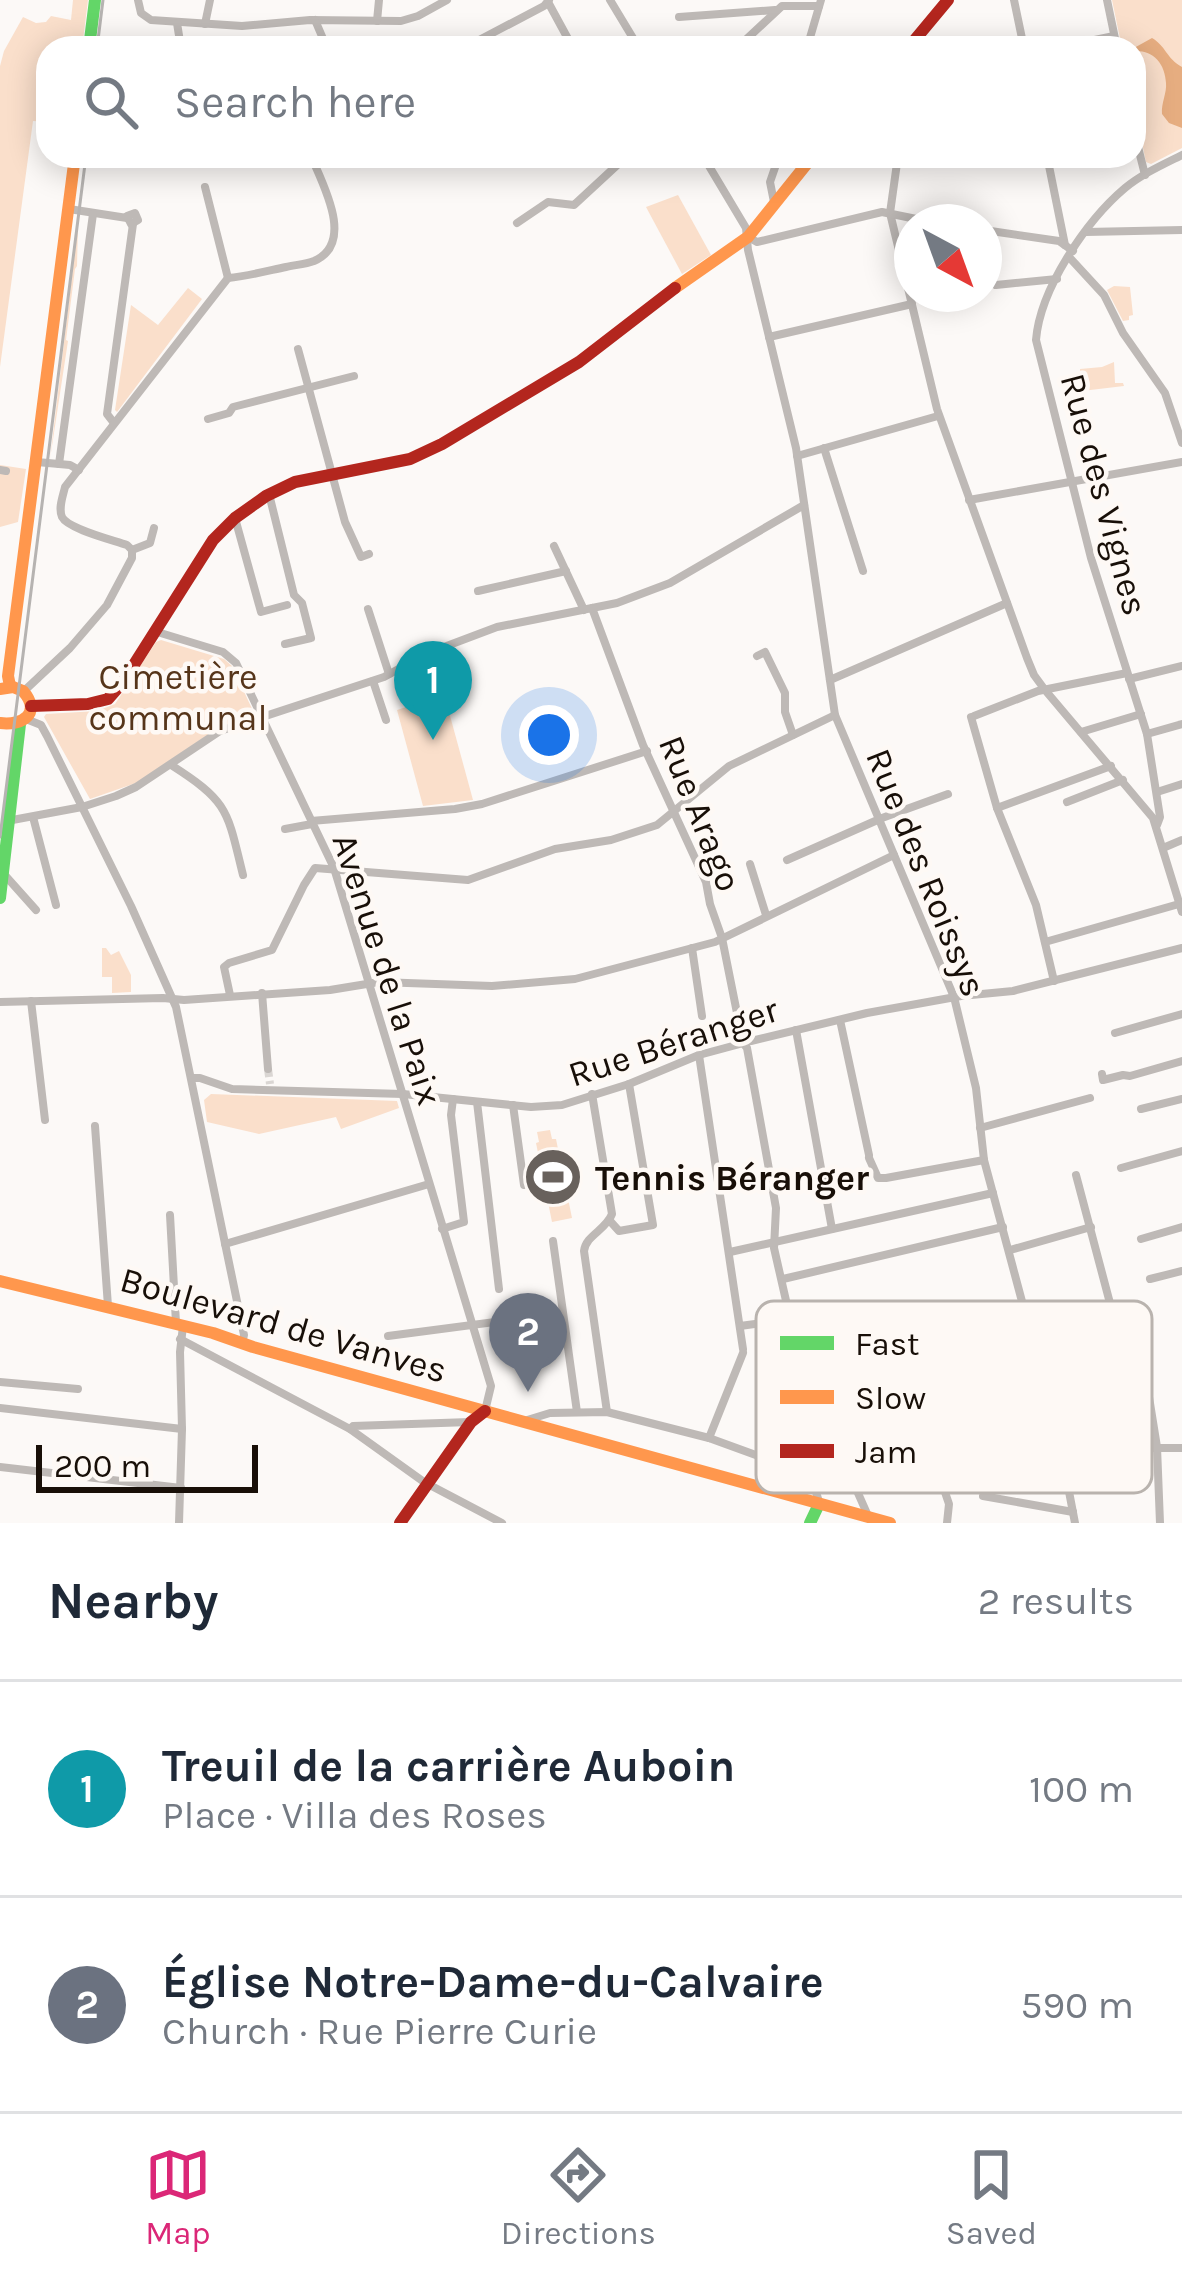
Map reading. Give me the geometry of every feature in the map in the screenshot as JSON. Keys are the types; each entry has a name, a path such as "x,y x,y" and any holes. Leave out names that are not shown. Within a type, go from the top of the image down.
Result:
{"main road":[{"path":"90,36 95,0"},
{"path":"920,36 948,0"},
{"path":"0,898 7,821 26,716 8,676 74,168"},
{"path":"0,722 12,726 26,716 108,699 213,540 235,518 296,482 410,459 579,362 748,237 802,168"},
{"name":"Boulevard de Vanves","path":"3,1281 108,1306 180,1333 242,1344 476,1414 522,1421 756,1486"},
{"path":"400,1523 476,1414"},
{"name":"Boulevard de Vanves","path":"780,1493 890,1523"},
{"path":"811,1523 819,1504"}],"street":[{"path":"138,0 144,16 177,23 242,26 410,19 447,0"},
{"path":"208,24 210,0"},
{"path":"376,21 379,0"},
{"path":"610,0 632,36"},
{"path":"1014,0 1022,36"},
{"path":"1107,0 1114,36"},
{"path":"486,36 549,1 567,36"},
{"path":"749,36 782,6 820,3 810,36"},
{"path":"679,16 776,10"},
{"path":"315,20 322,36"},
{"path":"177,23 179,36"},
{"name":"Rue des Vignes","path":"1156,825 1160,818 1147,734 1090,558 1036,340 1039,315 1069,252 1121,192 1182,155"},
{"path":"11,689 70,648 106,605 132,558 127,545 70,525 62,517 63,493 228,278 313,261 326,254 334,224 317,168"},
{"path":"517,223 548,202 574,205 614,168"},
{"name":"Rue des Roissys","path":"710,168 746,228 797,455 835,715 954,998 976,1088 984,1160 1024,1301"},
{"path":"774,202 770,182 775,168"},
{"path":"894,230 890,213 896,168"},
{"path":"1050,168 1069,252"},
{"path":"1143,168 1145,175"},
{"path":"774,174 785,188"},
{"path":"205,187 228,278"},
{"path":"69,208 130,221 107,413 114,423"},
{"path":"748,237 758,242 882,212 894,215"},
{"path":"59,464 93,214"},
{"path":"1086,232 1182,230"},
{"path":"1002,233 1059,241 1069,252 1104,295 1123,333 1165,393 1182,442"},
{"path":"1002,284 1057,279"},
{"path":"769,338 894,308"},
{"path":"913,312 938,416 1034,675 1144,805 1156,825 1181,904 1045,942"},
{"path":"298,349 345,522 362,557 369,554"},
{"path":"208,419 229,413 233,407 354,376"},
{"path":"797,455 938,416"},
{"path":"824,448 863,571"},
{"path":"37,462 79,470"},
{"path":"969,500 1182,462"},
{"path":"269,494 294,595 302,602 311,638 285,644"},
{"path":"7,821 82,807 136,787 220,731 373,681 497,626 616,603 670,583 804,505"},
{"path":"235,518 261,611 287,605"},
{"path":"132,550 150,543 154,528"},
{"name":"Rue Arago","path":"554,546 588,609 706,882 747,1048 787,1301"},
{"path":"478,591 566,571"},
{"path":"830,680 1007,603"},
{"path":"368,609 389,674"},
{"name":"Avenue de la Paix","path":"154,631 228,655 241,671 334,868 490,1386 476,1414"},
{"path":"757,656 765,652 785,692 784,712 794,735"},
{"path":"1054,981 1036,905 997,808 973,716 1046,690 1182,666"},
{"path":"373,681 386,720"},
{"path":"1081,732 1141,714"},
{"path":"230,995 226,964 272,950 315,868 468,880 555,849 611,840 655,826 729,766 835,715"},
{"path":"26,716 41,725 173,1000 244,1335 242,1344"},
{"path":"1147,734 1182,724"},
{"path":"284,829 482,805 646,751"},
{"path":"170,765 208,789 228,816 243,875"},
{"path":"997,808 1111,766"},
{"path":"1067,802 1124,781"},
{"path":"1157,792 1182,784"},
{"path":"787,860 948,794"},
{"path":"33,817 56,904"},
{"path":"1163,848 1182,840"},
{"path":"0,1002 173,1000 370,984 492,986 575,980 722,938 894,855"},
{"path":"750,864 766,915"},
{"path":"2,872 36,910"},
{"path":"692,948 702,1016"},
{"name":"Rue Béranger","path":"192,1078 232,1089 270,1087 562,1105 743,1043 954,998 1013,991 1182,948"},
{"path":"262,993 268,1069"},
{"path":"31,1001 45,1120"},
{"path":"1115,1033 1182,1014"},
{"path":"840,1020 869,1157 878,1178 984,1160"},
{"path":"796,1030 832,1228"},
{"path":"699,1055 743,1351 709,1438"},
{"path":"1102,1074 1103,1080 1130,1076 1182,1061"},
{"path":"610,1221 619,1231 653,1225 629,1084"},
{"path":"592,1094 612,1214 586,1242 584,1251 607,1412"},
{"path":"980,1128 1090,1098"},
{"path":"442,1229 464,1222 453,1099"},
{"path":"1141,1109 1182,1099"},
{"path":"477,1102 499,1288"},
{"path":"513,1105 524,1185"},
{"path":"95,1126 108,1306"},
{"path":"1121,1168 1182,1151"},
{"path":"1076,1175 1109,1301"},
{"path":"225,1244 429,1184"},
{"path":"730,1252 993,1193"},
{"path":"170,1215 180,1333 179,1523"},
{"path":"783,1279 1003,1227"},
{"path":"1010,1250 1090,1227"},
{"path":"1141,1239 1182,1227"},
{"path":"553,1241 578,1412"},
{"path":"1150,1280 1182,1271"},
{"path":"388,1336 533,1317"},
{"path":"740,1326 756,1324"},
{"path":"180,1333 350,1430 428,1485 502,1523"},
{"path":"0,1382 78,1389"},
{"path":"0,1408 182,1429"},
{"path":"522,1421 550,1413 607,1412 756,1455"},
{"path":"350,1430 476,1414"},
{"path":"1152,1416 1160,1523"},
{"path":"1152,1447 1182,1448"},
{"path":"0,1466 181,1488"},
{"path":"816,1493 819,1504"},
{"path":"945,1493 947,1523"},
{"name":"Rue des Roissys","path":"1069,1493 1075,1523"},
{"path":"983,1496 1073,1512"}],"green space":[{"path":"73,0 88,0 84,36 36,36 36,121 0,367 0,66 23,17 36,23 51,16 71,20"},
{"path":"1112,0 1182,0 1182,148 1151,164 1146,162 1146,36 1120,36"},
{"path":"678,195 711,255 682,274 646,207"},
{"path":"78,226 68,341 50,459"},
{"path":"1130,287 1133,315 1129,320 1123,321 1107,290"},
{"path":"188,288 202,299 117,412 131,305 158,325"},
{"path":"1114,362 1115,383 1124,386 1082,391 1080,369"},
{"path":"0,465 26,469 18,522 0,527"},
{"name":"Cimetière communal","path":"161,640 224,659 254,713 218,728 136,783 90,799 44,717 97,711 115,704"},
{"path":"412,667 432,718 449,712 473,800 423,806 397,710 412,705 399,674"},
{"path":"102,948 111,955 119,951 131,975 131,992 112,993 112,977 102,977"},
{"path":"211,1094 397,1101 399,1108 341,1129 336,1117 259,1134 207,1122 204,1100"},
{"name":"Tennis Béranger","path":"550,1130 556,1139 572,1218 552,1222 536,1143 537,1132"}],"shaded area":[{"path":"1152,38 1182,67 1182,128 1162,114 1165,76 1160,64 1146,53 1146,41"}],"tunnel":[{"path":"268,1069 270,1084"}],"tram line":[{"path":"98,36 103,0"},
{"path":"0,837 84,168"}],"traffic: fast":[{"path":"90,36 95,0"},
{"path":"0,898 20,724"},
{"path":"810,1523 819,1504"}],"traffic: slow":[{"path":"10,686 73,168"},
{"path":"675,288 748,237 803,168"},
{"path":"0,689 23,691 31,706 22,720 0,723"},
{"path":"0,1281 213,1333 756,1486"},
{"path":"781,1493 890,1523"}],"traffic: jam":[{"path":"918,36 948,0"},
{"path":"31,706 108,699 213,540 266,496 295,482 410,459 442,444 579,362 675,288"},
{"path":"400,1523 471,1422 485,1411"}],"place":[{"name":"Treuil de la carrière Auboin","path":"433,740"},
{"name":"Tennis Béranger","path":"553,1177"},
{"name":"Église Notre-Dame-du-Calvaire","path":"528,1392"}]}
